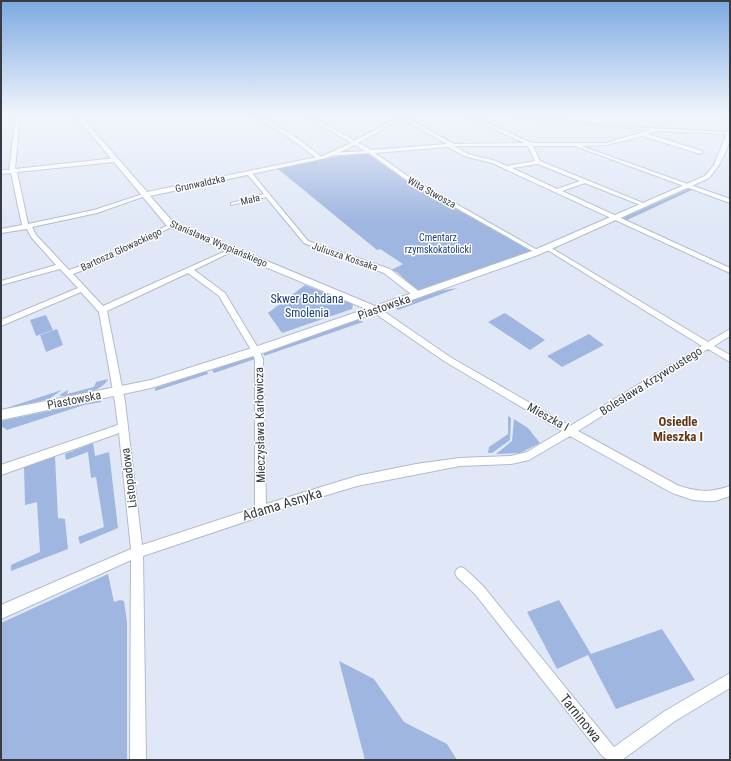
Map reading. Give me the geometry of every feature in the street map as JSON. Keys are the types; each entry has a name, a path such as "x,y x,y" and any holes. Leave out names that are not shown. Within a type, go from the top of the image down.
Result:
{"street":[{"name":"Listopadowa","path":"15,152 13,171 27,227 33,236 102,310 118,392 137,552 138,760"},
{"name":"Stanisława Wyspiańskiego","path":"107,152 172,225 354,299 376,310"},
{"path":"311,152 317,156"},
{"path":"329,155 336,152"},
{"name":"Grunwaldzka","path":"1,231 27,227 95,212 145,195 249,173 317,156 364,152"},
{"name":"Wita Stwosza","path":"370,152 407,178 538,252"},
{"path":"460,152 466,155 488,160 730,271"},
{"path":"533,152 538,162"},
{"path":"593,152 730,201"},
{"name":"Piastowska","path":"1,415 118,392 178,377 376,310 538,252 707,177 714,169 722,152"},
{"path":"1,172 114,160"},
{"path":"505,168 538,162 645,205"},
{"name":"Juliusza Kossaka","path":"249,173 308,244 387,271 418,295"},
{"path":"556,191 586,181"},
{"name":"Mała","path":"233,204 268,195"},
{"name":"Bartosza Głowackiego","path":"69,273 106,259 172,225"},
{"path":"548,248 730,359"},
{"path":"102,310 232,250"},
{"path":"1,283 61,266"},
{"name":"Mieczysława Karłowicza","path":"189,270 222,294 256,351 259,359 261,511"},
{"path":"1,323 83,288"},
{"name":"Mieszka I","path":"376,310 431,349 617,458 676,490 706,496 715,496 730,491"},
{"name":"Bolesława Krzywoustego","path":"571,430 730,332"},
{"path":"1,470 123,427"},
{"name":"Adama Asnyka","path":"1,612 104,565 137,552 261,511 357,481 404,471 460,462 520,458 536,453 571,430"},
{"name":"Tarninowa","path":"460,573 479,590 608,752 616,755 670,716 730,680"}],"green space":[{"name":"Cmentarz rzymskokatolicki","path":"367,153 405,180 531,251 418,291 397,272 391,270 403,264 380,249 377,250 278,169 334,157"},
{"path":"688,189 694,189 625,221 623,219 625,217"},
{"name":"Skwer Bohdana Smolenia","path":"305,285 350,303 353,305 352,309 282,333 268,313"},
{"path":"458,288 398,310 394,307 438,291"},
{"path":"505,313 545,340 530,350 488,322"},
{"path":"46,315 53,330 36,336 30,320"},
{"path":"360,319 363,322 264,356 264,353"},
{"path":"57,329 63,345 46,352 40,335"},
{"path":"589,334 604,345 562,367 547,356"},
{"path":"251,356 255,359 214,373 212,370"},
{"path":"207,371 208,374 155,391 155,388"},
{"path":"108,379 105,384 94,391 60,396 68,390 67,394 94,387 96,382"},
{"path":"62,390 49,399 3,409"},
{"path":"101,400 101,402 84,405 7,430 1,426 1,421"},
{"path":"508,416 511,418 510,440 492,453 488,453 489,447 508,434"},
{"path":"514,419 528,428 540,443 520,453 496,454 512,441"},
{"path":"93,443 95,456 109,452 118,528 80,544 78,537 104,527 96,477 91,478 88,452 66,460 65,454"},
{"path":"55,456 58,518 65,519 68,549 11,571 11,565 40,552 37,502 25,505 24,467"},
{"path":"108,574 114,602 120,600 124,601 127,622 127,760 1,760 1,623"},
{"path":"559,600 591,654 662,629 695,680 616,709 588,655 557,669 527,612"},
{"path":"339,661 374,679 404,722 447,744 457,760 365,760"}],"district":[{"name":"Osiedle Mieszka I","path":"678,428"}]}
